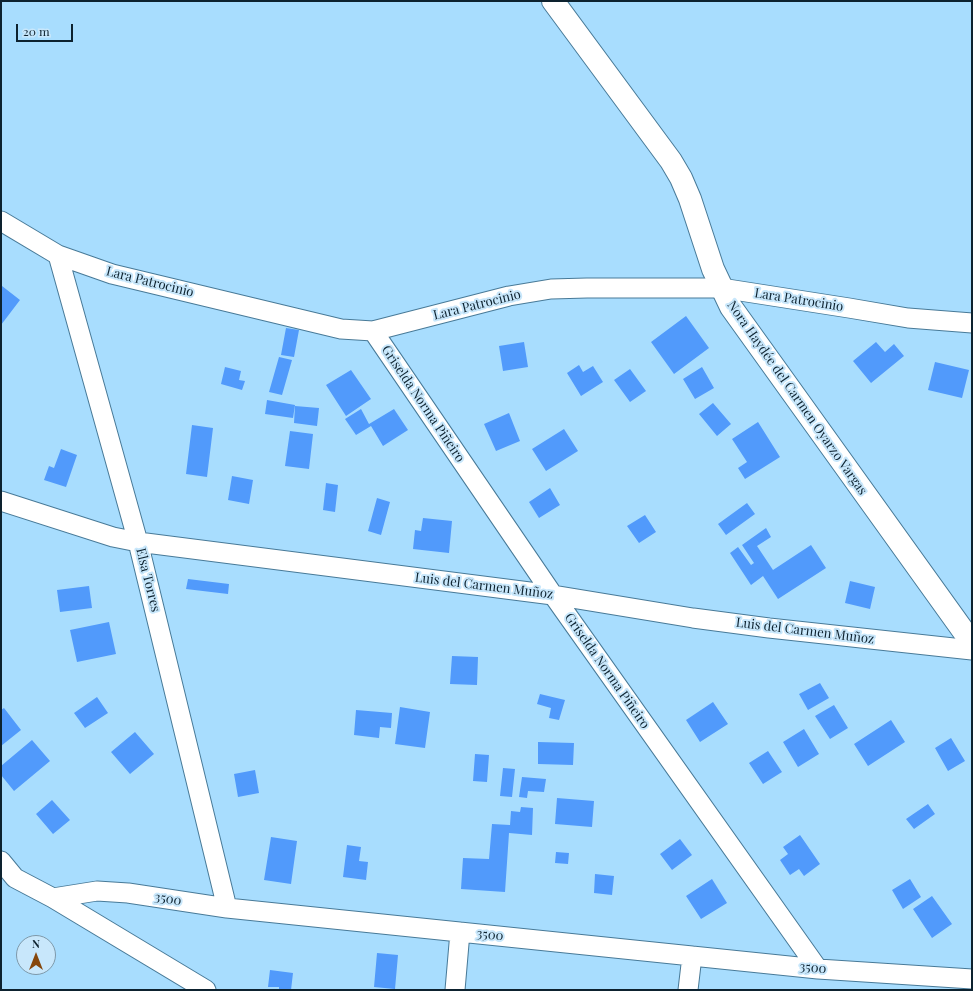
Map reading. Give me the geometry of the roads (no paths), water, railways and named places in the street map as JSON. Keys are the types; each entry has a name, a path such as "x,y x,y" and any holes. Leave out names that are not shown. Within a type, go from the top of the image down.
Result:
{"street":[{"name":"Nora Haydée del Carmen Oyarzo Vargas","path":"553,1 671,161 681,178 690,199 713,269 731,307 972,643"},
{"name":"Lara Patrocinio","path":"1,221 58,255 112,274 341,329 373,331 509,296 551,289 587,288 721,288 908,318 972,323"},
{"name":"Elsa Torres","path":"58,255 138,542 227,908"},
{"name":"Griselda Norma Piñeiro","path":"373,331 553,595 818,968"},
{"name":"Luis del Carmen Muñoz","path":"1,501 113,537 138,542 553,595 762,627 972,650"},
{"path":"1,861 8,880 53,898 206,990"},
{"name":"3500","path":"53,898 97,891 128,893 227,908 692,956 818,968 972,979"},
{"path":"455,990 460,932"},
{"path":"688,990 692,956"}]}
